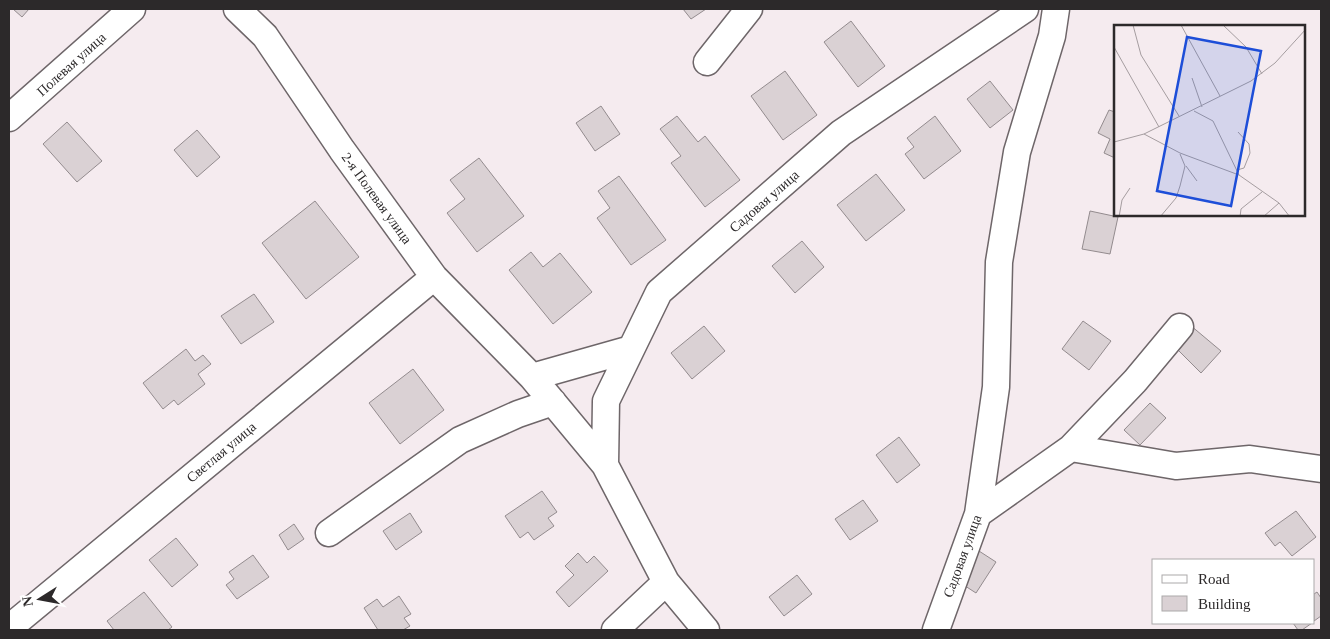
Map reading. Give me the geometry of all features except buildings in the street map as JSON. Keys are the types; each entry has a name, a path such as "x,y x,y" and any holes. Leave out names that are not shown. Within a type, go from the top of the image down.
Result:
{"street":[{"name":"Полевая улица","path":"9,118 132,9"},
{"name":"2-я Полевая улица","path":"237,9 265,36 342,150 434,277 532,377 605,465 666,582 706,630"},
{"path":"707,62 750,9"},
{"name":"Садовая улица","path":"936,630 978,514 996,387 999,262 1017,152 1052,36 1056,9"},
{"name":"Садовая улица","path":"605,465 606,400 659,292 841,133 1021,10"},
{"name":"Светлая улица","path":"9,628 434,277"},
{"path":"978,514 1072,448 1135,381 1180,326"},
{"path":"532,377 631,349"},
{"path":"328,533 460,440 518,414 553,402"},
{"path":"1072,448 1176,466 1250,459 1321,469"},
{"path":"615,630 666,582"}]}
